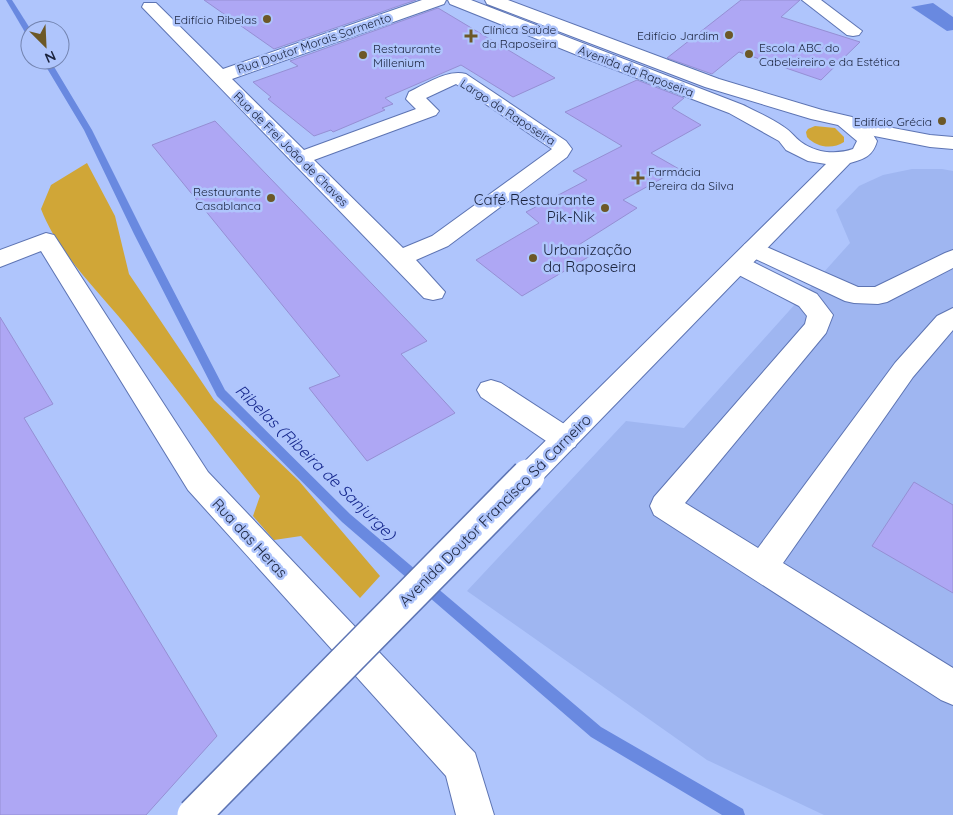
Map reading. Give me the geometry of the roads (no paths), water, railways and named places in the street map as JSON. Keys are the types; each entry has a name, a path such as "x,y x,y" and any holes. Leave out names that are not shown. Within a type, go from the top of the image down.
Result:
{"main road":[{"name":"Rua Doutor Morais Sarmento","path":"219,77 438,0"},
{"name":"Avenida da Raposeira","path":"456,0 736,109 759,120 816,157 843,159 860,153 865,148 930,141"},
{"name":"Avenida da Raposeira","path":"493,0 712,83 818,115 838,119 856,126 930,141 953,143"},
{"path":"810,0 853,31"},
{"name":"Rua de Frei João de Chaves","path":"150,7 433,292"},
{"name":"Largo da Raposeira","path":"300,158 429,111 416,100 416,96 459,78 562,148 560,153 440,241 400,258"},
{"name":"Avenida da Raposeira","path":"789,141 785,130 788,123 795,118 818,115"},
{"path":"856,126 866,141 865,148"},
{"path":"789,141 802,177 797,206"},
{"path":"930,141 953,150"},
{"name":"Avenida Doutor Francisco Sá Carneiro","path":"194,815 843,159"},
{"name":"Rua das Heras","path":"0,259 46,240 198,481 462,766 475,815"},
{"path":"746,257 854,295 878,296 953,258"},
{"path":"746,257 808,300 820,315 817,327 665,506 953,688"},
{"path":"762,567 904,370 946,322 953,317"},
{"path":"492,390 565,439"}],"waterway":[{"name":"Ribelas (Ribeira de Sanjurge)","path":"9,0 21,20"},
{"name":"Ribelas (Ribeira de Sanjurge)","path":"52,70 88,130 221,393 346,518 596,732 737,815"}],"place":[{"name":"Edifício Ribelas","path":"267,19"},
{"name":"Edifício Jardim","path":"729,35"},
{"name":"Clínica Saúde da Raposeira","path":"471,36"},
{"name":"Escola ABC do Cabeleireiro e da Estética","path":"749,54"},
{"name":"Restaurante Millenium","path":"363,55"},
{"name":"Edifício Grécia","path":"942,121"},
{"name":"Farmácia Pereira da Silva","path":"638,178"},
{"name":"Restaurante Casablanca","path":"271,198"},
{"name":"Café Restaurante Pik-Nik","path":"605,208"},
{"name":"Urbanização da Raposeira","path":"533,258"}]}
